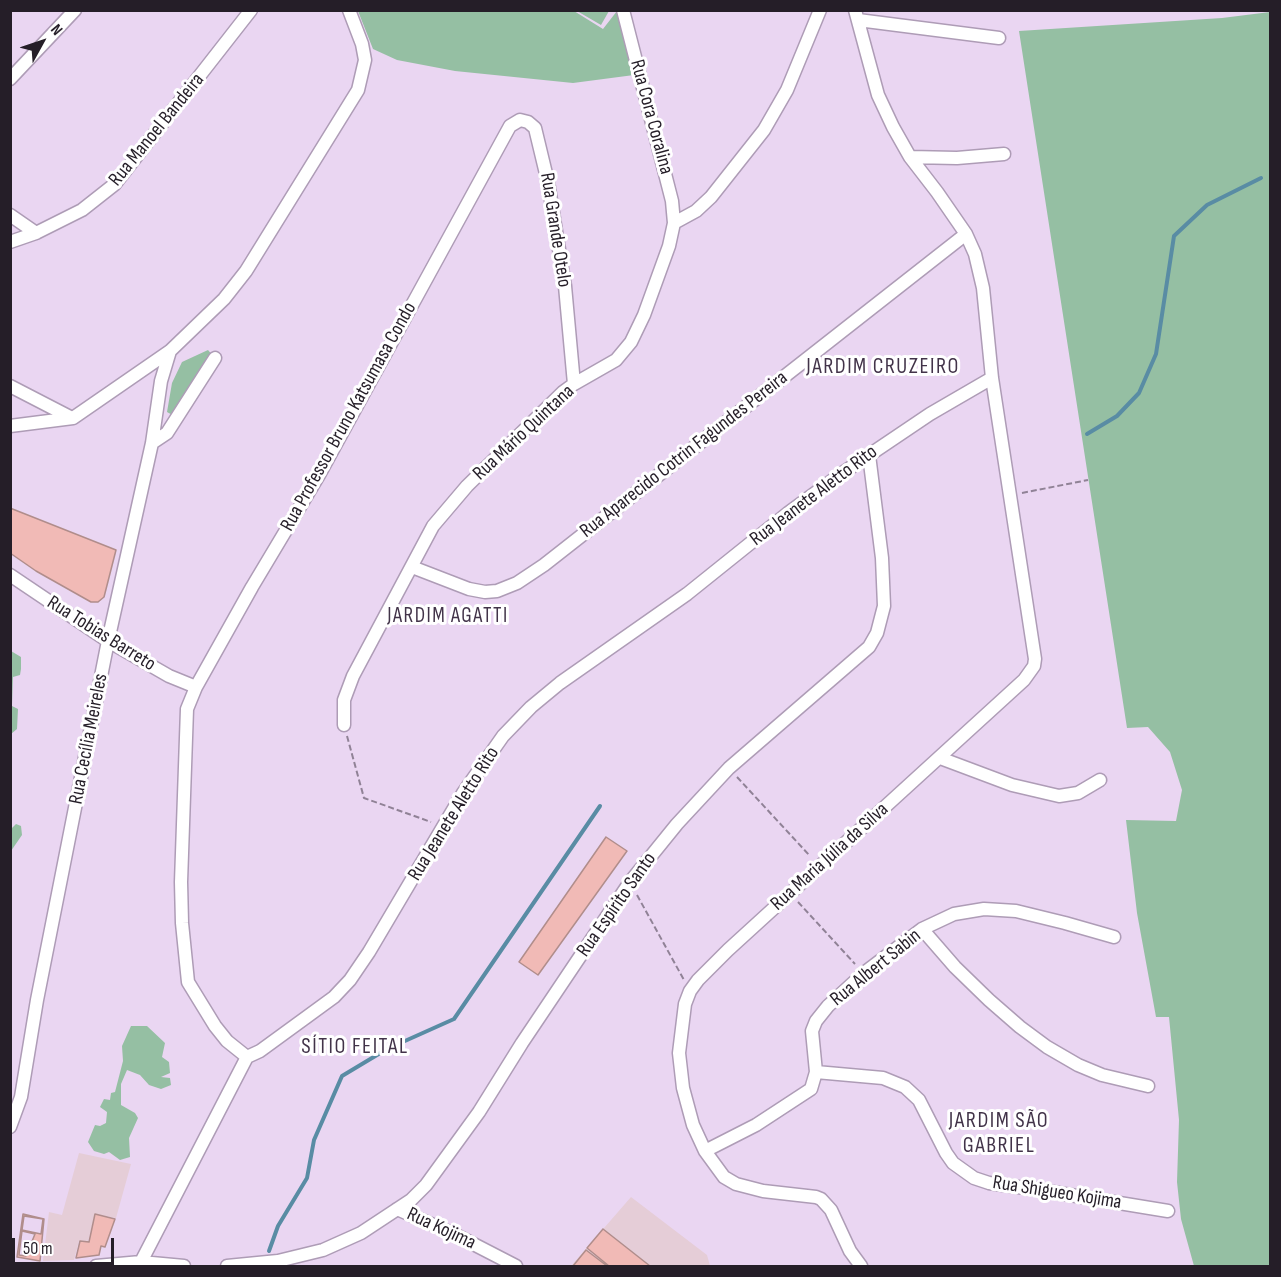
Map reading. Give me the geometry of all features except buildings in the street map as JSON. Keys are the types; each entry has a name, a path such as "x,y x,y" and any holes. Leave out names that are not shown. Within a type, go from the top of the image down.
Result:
{"street":[{"path":"10,79 75,10"},
{"name":"Rua Manoel Bandeira","path":"10,242 36,233 82,210 115,184 251,10"},
{"path":"10,426 73,418 170,351 224,299 246,271 358,90 365,60 362,44 349,10"},
{"name":"Rua Cora Coralina","path":"623,10 672,201 674,224"},
{"path":"674,224 696,211 711,197 764,130 787,90 819,10"},
{"path":"856,15 999,38"},
{"name":"Rua Maria Júlia da Silva","path":"856,15 878,95 910,157 966,234 975,254 983,288 992,378 1035,659 1034,666 1024,680 711,966 690,991 685,1004 679,1053 683,1088 693,1125 705,1151 724,1177 736,1184 763,1191 816,1197 827,1204 850,1251 861,1266"},
{"name":"Rua Grande Otelo","path":"499,145 510,126 520,120 528,122 535,128 548,183 565,286 574,384"},
{"name":"Rua Professor Bruno Katsumasa Condo","path":"247,1057 227,1041 214,1026 188,982 182,923 181,882 187,709 196,687 319,475 499,145"},
{"path":"910,157 957,158 1004,154"},
{"path":"10,214 36,233"},
{"name":"Rua Mário Quintana","path":"344,725 344,700 353,676 434,526 476,478 574,384 616,360 631,342 644,315 669,246 674,224"},
{"name":"Rua Aparecido Cotrin Fagundes Pereira","path":"412,567 469,589 485,592 497,591 517,583 552,559 966,234"},
{"name":"Rua Cecília Meireles","path":"10,1127 21,1097 108,641 152,443 161,381 170,351"},
{"path":"152,443 167,432 215,358"},
{"name":"Rua Jeanete Aletto Rito","path":"247,1057 268,1045 334,997 350,980 480,767 503,736 531,707 560,683 687,594 788,513 868,454 992,378"},
{"path":"10,386 73,418"},
{"name":"Rua Espírito Santo","path":"227,1266 278,1261 323,1250 361,1233 397,1209 426,1185 450,1154 630,882 729,768 869,647 877,633 884,606 882,558 868,454"},
{"name":"Rua Tobias Barreto","path":"10,575 108,641 169,676 196,687"},
{"path":"940,758 1012,785 1059,796 1078,793 1100,780"},
{"name":"Rua Albert Sabin","path":"705,1151 756,1125 811,1089 816,1072 812,1031 816,1021 828,1005 864,973 922,929 954,914 984,909 1016,911 1065,922 1113,937"},
{"path":"922,929 955,967 989,1000 1047,1047 1078,1065 1102,1075 1148,1086"},
{"path":"141,1262 247,1057"},
{"name":"Rua Shigueo Kojima","path":"816,1072 883,1078 905,1087 918,1100 953,1163 974,1178 989,1183 1168,1211"},
{"name":"Rua Kojima","path":"397,1209 454,1234 516,1266"},
{"path":"96,1266 141,1262 184,1266"}],"path":[{"path":"1010,495 1089,480"},
{"path":"344,725 364,798 442,826"},
{"path":"729,768 819,867"},
{"path":"630,882 690,991"},
{"path":"790,893 864,973"}],"shaded area":[{"path":"79,1153 131,1164 116,1218 95,1214 88,1242 79,1241 74,1260 43,1261 49,1212 62,1215"},
{"path":"631,1197 707,1255 710,1266 571,1266"}],"green space":[{"path":"358,11 574,11 603,29 617,11 634,75 573,83 455,71 397,60 373,49"},
{"path":"577,11 609,11 601,25"},
{"path":"1270,12 1270,1266 1194,1266 1181,1219 1177,1182 1179,1120 1169,1017 1156,1017 1137,913 1126,820 1176,821 1182,790 1170,752 1148,727 1127,728 1019,31 1222,18"},
{"path":"208,350 214,357 176,417 167,412 172,383 182,362"},
{"path":"11,651 21,657 21,669 20,675 13,677 12,706 18,709 17,729 11,734"},
{"path":"16,824 21,826 22,835 11,851 11,826 12,828"},
{"path":"131,1026 147,1026 165,1043 162,1057 169,1062 170,1073 161,1077 170,1078 171,1085 161,1089 149,1085 140,1075 127,1070 121,1084 121,1105 135,1113 138,1118 129,1138 130,1157 120,1160 109,1152 104,1154 94,1151 88,1142 95,1125 100,1126 106,1123 107,1112 100,1107 104,1099 110,1100 111,1093 115,1092 123,1061 122,1046"}],"waterway":[{"path":"1087,434 1117,416 1139,393 1156,354 1174,236 1207,205 1261,178"},
{"path":"269,1251 278,1226 307,1178 314,1140 342,1076 387,1049 454,1019 600,806"}],"district":[{"name":"JARDIM CRUZEIRO","path":"883,367"},
{"name":"JARDIM AGATTI","path":"448,617"},
{"name":"SÍTIO FEITAL","path":"355,1047"},
{"name":"JARDIM SÃO GABRIEL","path":"999,1134"}]}
